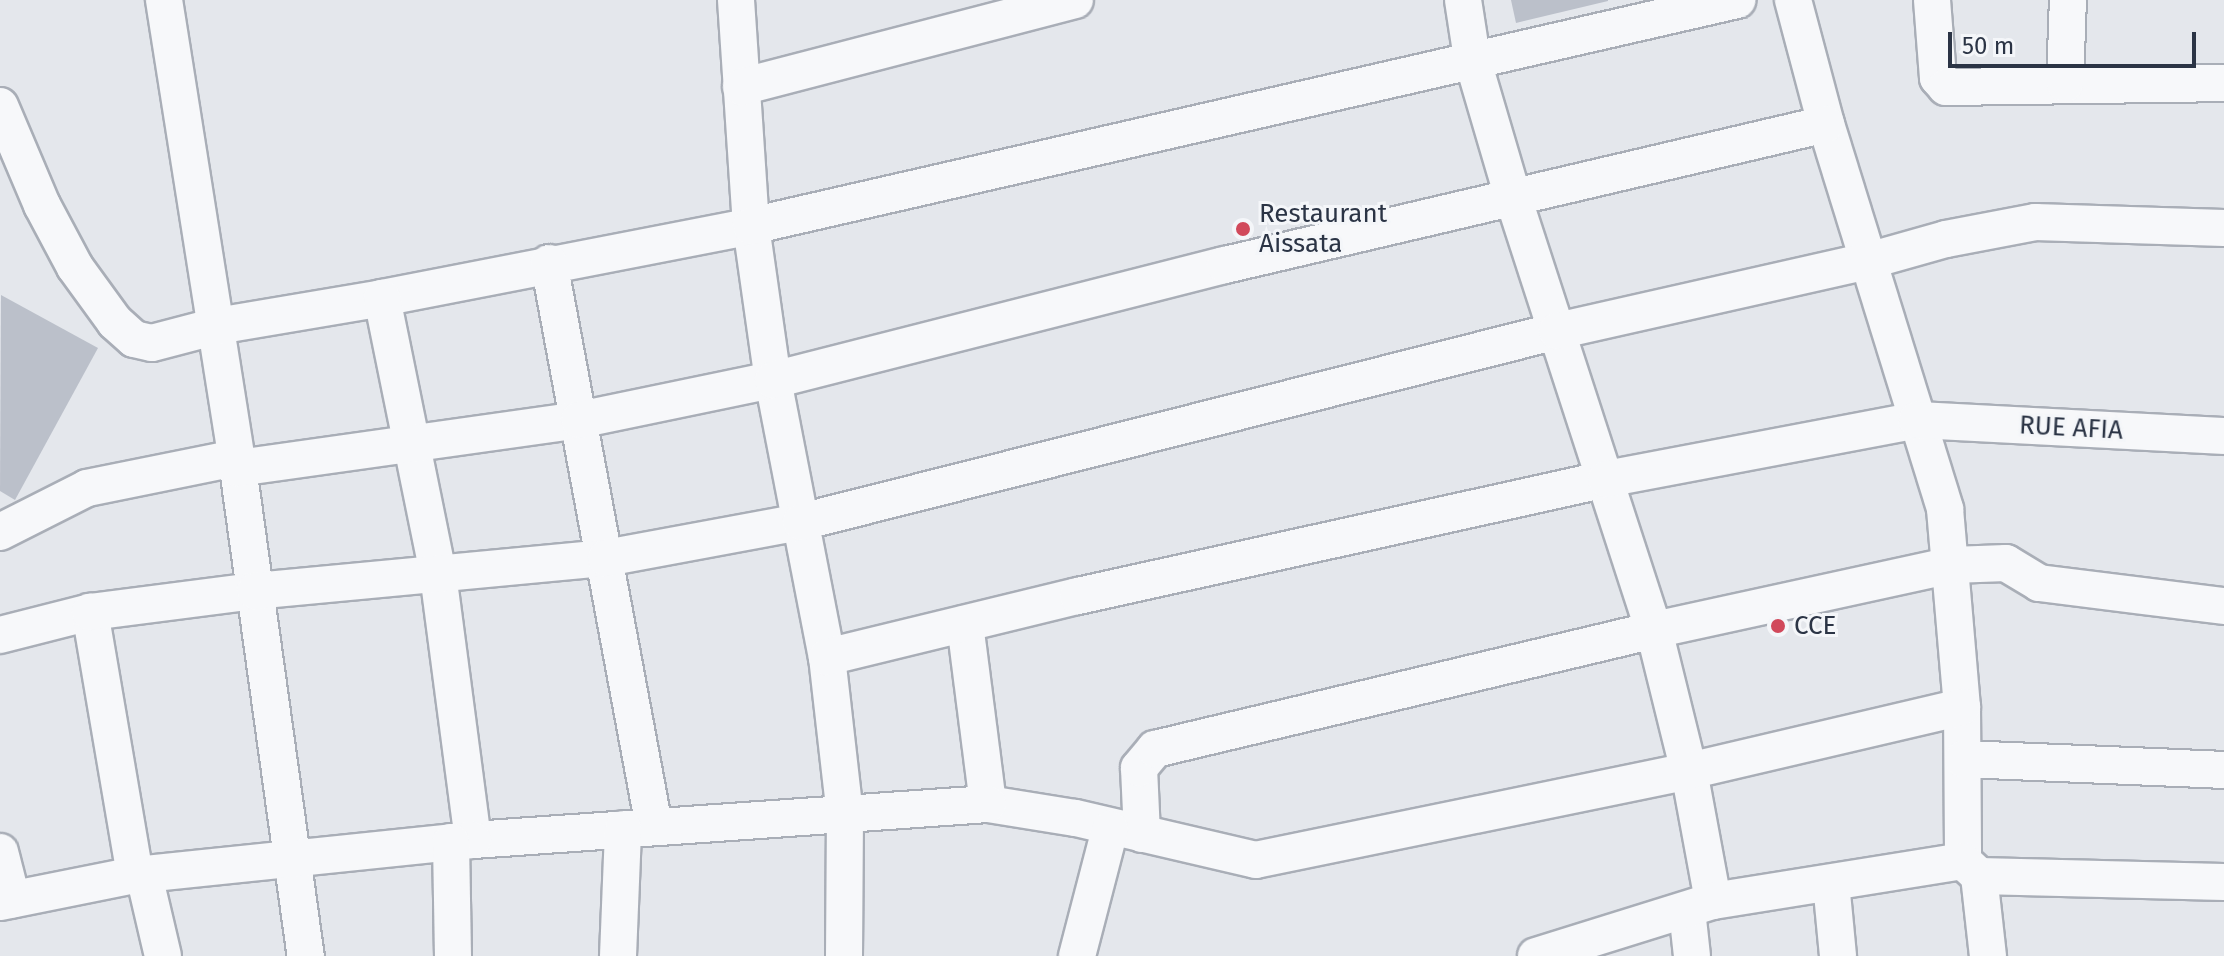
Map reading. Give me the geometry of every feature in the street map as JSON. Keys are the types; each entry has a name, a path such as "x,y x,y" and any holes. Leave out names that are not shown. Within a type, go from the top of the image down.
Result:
{"street":[{"path":"164,0 217,326 306,956"},
{"path":"736,0 751,226 773,380 827,657 845,814 844,956"},
{"path":"741,87 1075,0"},
{"path":"1463,0 1472,58 1513,197 1654,630 1689,771 1700,905 1692,956"},
{"path":"0,106 42,205 75,267 115,322 134,339 152,343 217,326 382,298 751,226 1472,58 1737,0"},
{"path":"1793,0 1826,124 1945,509 1952,565 1971,868 1988,956"},
{"path":"1932,0 1938,78 1946,87 2224,83"},
{"path":"2065,84 2068,0"},
{"path":"0,532 87,488 237,463 579,420 773,380 1513,197 1826,124"},
{"path":"2,631 90,612 255,591 606,558 801,522 1557,331 1868,261 1946,239 2035,222 2224,228"},
{"path":"549,263 606,558 638,827 618,956"},
{"path":"382,298 438,574 462,841 453,956"},
{"name":"RUE AFIA","path":"827,657 1606,479 1917,420 2224,436"},
{"path":"1077,956 1126,831 1139,768 1155,749 1654,630 1952,565 2006,563 2039,583 2224,606"},
{"path":"90,612 140,875 163,956"},
{"path":"965,624 988,804"},
{"path":"0,852 6,901 140,875 462,841 988,804 1075,818 1256,860 1689,771 1962,707"},
{"path":"1963,759 2224,770"},
{"path":"1536,956 1700,905 1831,883 1971,868 2224,882"},
{"path":"1831,883 1838,956"}],"building":[{"path":"1511,0 1608,0 1608,1 1516,23"},
{"path":"1,295 98,348 15,500 0,491"}],"place":[{"name":"Restaurant Aissata","path":"1243,229"},
{"name":"CCE","path":"1778,626"}]}
